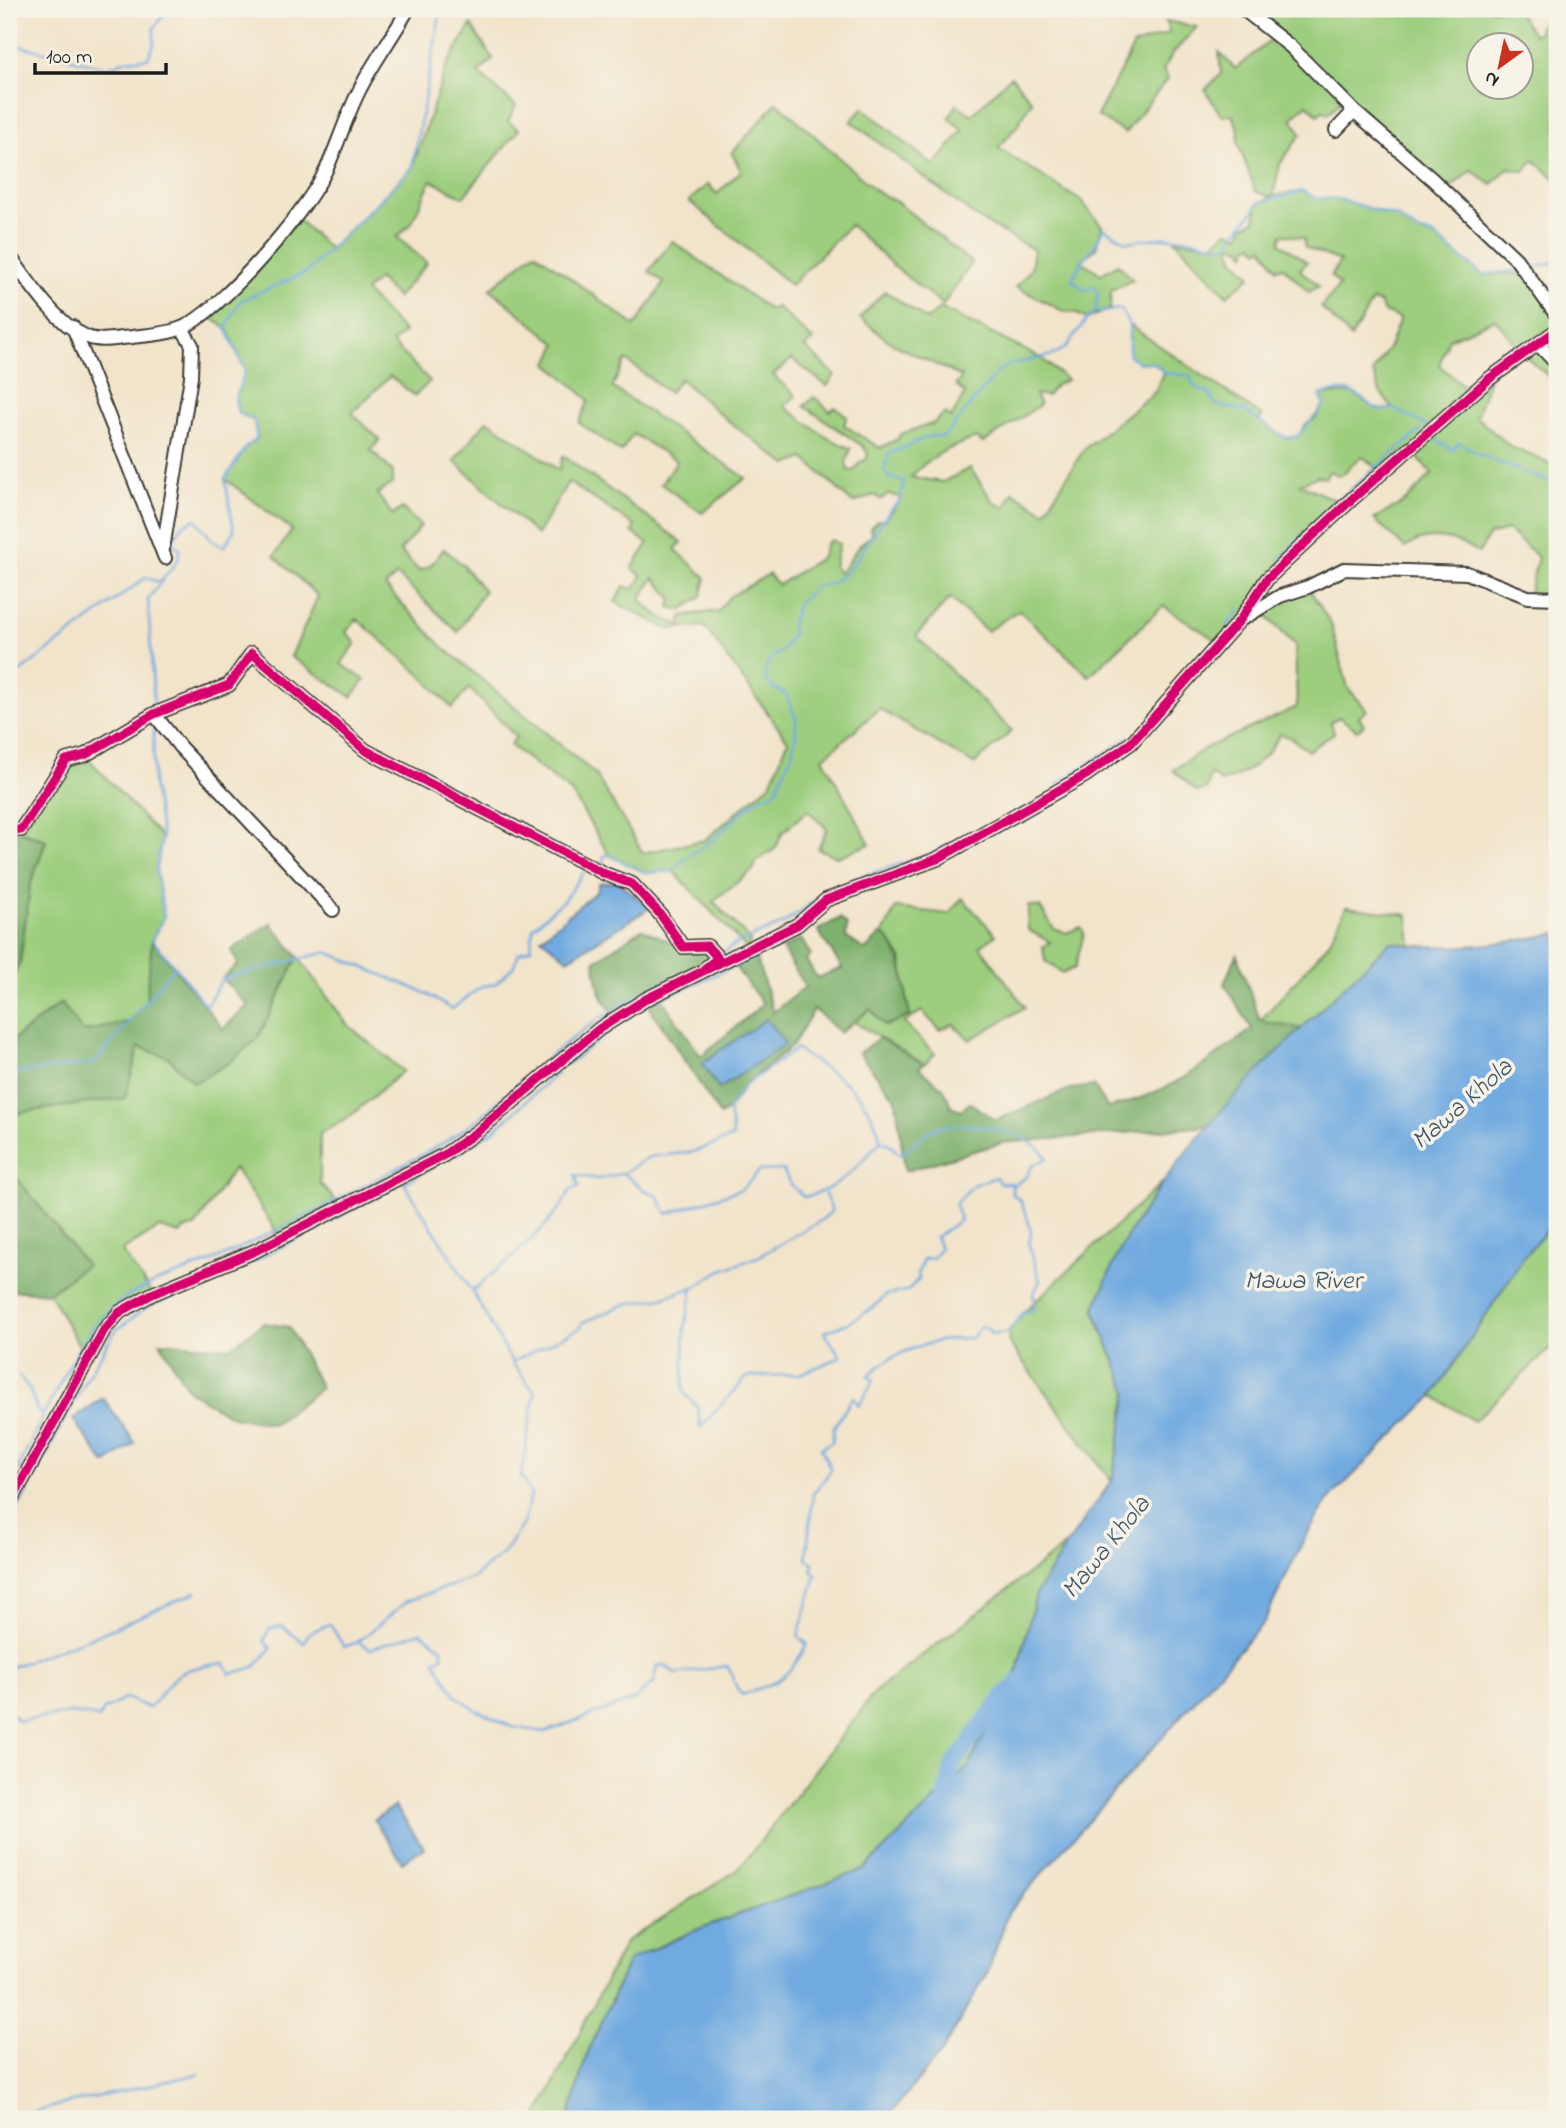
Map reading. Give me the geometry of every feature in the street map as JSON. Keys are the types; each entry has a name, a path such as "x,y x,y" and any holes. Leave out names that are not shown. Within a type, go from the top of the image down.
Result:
{"street":[{"path":"9,255 31,285 83,336 97,340 155,335 182,328 204,314 250,269 310,196 326,171 357,94 408,9"},
{"path":"1243,9 1291,47 1354,111 1432,179 1516,259 1557,316"},
{"path":"1336,130 1354,111"},
{"path":"73,327 165,563 162,546 191,377 192,345 182,328"},
{"path":"9,1505 104,1330 120,1312 152,1294 256,1251 444,1155 478,1131 599,1029 646,999 797,925 826,900 937,859 1086,775 1131,743 1240,620 1267,579 1352,499 1489,379 1557,330"},
{"path":"1538,344 1557,364"},
{"path":"1240,620 1280,596 1308,587 1344,569 1467,573 1528,597 1557,598"},
{"path":"9,830 21,830 66,760 85,755 154,714 229,685 252,653 365,750 605,874 632,884 660,914 682,947 707,946 718,958 697,974"},
{"path":"154,714 180,747 333,910"}],"green space":[{"path":"1243,9 1516,9 1532,32 1464,32 1464,102 1534,102 1534,34 1539,33 1540,24 1549,18 1551,23 1557,23 1557,180 1534,160 1524,171 1508,168 1492,185 1471,170 1446,192 1343,99 1328,114 1323,110 1318,115 1307,104 1292,118 1301,134 1280,164 1273,196 1303,191 1315,198 1338,199 1397,217 1415,230 1434,236 1483,275 1527,273 1557,316 1557,384 1523,354 1495,319 1449,339 1439,365 1472,393 1489,379 1476,417 1511,447 1557,467 1557,598 1528,597 1538,557 1508,530 1489,535 1479,553 1442,538 1423,539 1405,548 1374,519 1406,501 1432,474 1410,449 1382,473 1362,456 1340,476 1330,471 1325,478 1318,476 1300,484 1337,501 1352,499 1268,580 1280,596 1308,587 1331,624 1348,688 1367,710 1359,717 1364,725 1357,730 1339,717 1331,722 1334,733 1308,751 1291,738 1280,734 1269,751 1248,770 1221,782 1210,774 1207,789 1197,792 1173,770 1206,748 1297,707 1295,645 1264,614 1234,626 1219,642 1163,606 1089,676 1019,610 987,631 950,598 916,636 1012,731 974,764 879,709 823,758 870,844 837,857 818,849 827,829 808,810 782,833 776,848 757,861 753,870 713,901 750,940 748,950 673,871 646,873 609,855 572,793 510,745 516,737 469,688 452,708 420,674 357,619 346,632 356,643 341,664 365,680 352,697 291,657 318,596 274,556 292,530 225,479 246,447 257,439 254,421 238,413 235,400 245,371 227,328 204,314 294,216 330,249 412,168 447,65 471,25 493,59 478,73 516,106 508,121 519,130 463,197 431,180 411,224 397,237 427,263 397,298 379,279 365,291 404,332 392,343 430,381 415,396 390,376 352,413 380,440 371,450 393,472 392,484 377,494 393,515 402,508 421,526 400,551 419,571 431,565 444,549 463,565 484,591 458,632 397,575 385,586 442,646 595,774 643,853 705,840 771,783 788,741 704,626 668,629 615,602 624,586 634,589 642,576 632,568 648,544 632,532 635,526 568,482 537,535 454,461 487,420 559,470 563,456 682,542 675,549 706,578 701,597 681,610 670,607 672,598 654,578 640,599 659,615 681,625 682,616 718,611 729,597 769,574 778,585 822,557 826,544 832,540 839,544 834,567 840,573 858,548 872,536 870,528 878,520 885,521 901,498 889,494 881,499 874,495 853,503 804,458 787,465 727,420 680,379 669,393 626,360 612,387 746,478 702,513 661,484 677,461 633,434 621,452 579,423 589,400 548,363 557,344 490,289 535,252 635,326 664,283 649,271 672,241 770,310 777,307 813,340 805,347 835,375 827,386 792,359 773,375 796,396 784,406 826,437 851,449 846,462 848,470 854,471 860,462 866,460 868,454 864,447 804,406 814,397 830,411 835,407 847,416 844,425 880,448 898,439 900,434 934,423 945,413 951,418 965,394 956,385 962,377 891,343 860,318 885,291 927,320 940,308 1041,358 1067,380 1057,384 1047,396 1035,394 1040,405 983,443 976,438 949,449 926,463 911,477 943,482 970,468 994,503 1005,507 1013,492 1045,512 1084,449 1155,392 1163,373 1156,365 1140,363 1129,355 1129,325 1262,416 1259,421 1286,438 1298,436 1306,424 1315,419 1324,404 1320,395 1353,393 1381,410 1392,408 1380,392 1373,372 1390,345 1400,318 1384,312 1380,303 1372,301 1351,338 1321,307 1340,285 1331,276 1340,261 1305,247 1304,238 1282,234 1280,243 1307,262 1300,270 1319,286 1309,292 1283,267 1277,269 1263,247 1258,250 1253,244 1247,248 1246,254 1241,247 1229,246 1235,260 1251,276 1227,296 1175,240 1213,244 1227,231 1240,235 1243,227 1255,220 1258,203 1272,197 1256,192 1238,143 1239,130 1232,115 1221,115 1205,90 1221,74 1219,52 1235,69 1276,36"},
{"path":"1165,21 1197,27 1173,53 1163,70 1168,78 1125,133 1097,116 1134,45 1170,33"},
{"path":"1011,76 1032,101 1017,126 998,148 1081,201 1102,226 1096,248 1081,261 1101,274 1118,264 1133,280 1111,290 1110,309 1087,319 1073,312 1065,312 1016,287 1031,269 1034,250 977,218 851,121 863,108 934,166 963,130 949,118 957,105 972,115"},
{"path":"777,102 877,192 897,202 972,263 943,305 897,269 850,225 791,285 689,201 708,184 717,194 741,171 732,153"},
{"path":"85,755 162,838 156,870 164,917 152,941 147,1001 129,1022 83,1032 61,1003 9,1043 9,985 20,962 30,886 46,841 21,830 66,760"},
{"path":"14,830 46,840 30,886 20,962 9,985 9,879 14,870"},
{"path":"962,898 996,935 980,946 1025,1007 970,1040 953,1024 940,1030 922,1011 904,1023 935,1054 924,1064 854,1022 871,1009 909,1016 901,956 883,933 896,908 949,914"},
{"path":"1028,906 1040,907 1054,929 1066,933 1081,927 1084,933 1075,968 1063,973 1045,961 1043,947 1050,942 1028,930"},
{"path":"1346,907 1408,915 1411,946 1390,942 1302,1029 1260,1021 1329,943"},
{"path":"840,918 847,925 846,937 865,950 883,933 891,943 897,952 903,972 910,1016 885,1026 870,1009 840,1033 814,1009 793,1045 744,1086 729,1109 720,1115 647,1003 618,1016 607,1005 598,984 595,961 642,929 683,947 707,946 718,958 658,993 701,1056 763,1004 735,967 756,957 773,1012 805,987 782,949 801,939 811,955 806,960 817,978 842,968 818,930"},
{"path":"271,923 298,957 258,1038 230,1062 194,1083 168,1057 139,1047 125,1098 24,1112 9,1118 9,1043 61,1003 83,1032 129,1022 146,1001 152,940 223,1029 248,1005 222,979 238,964 231,950"},
{"path":"1237,955 1260,1021 1302,1029 1208,1126 1002,1143 905,1171 896,1100 859,1053 879,1038 924,1064 919,1068 944,1089 951,1106 961,1110 970,1103 996,1120 1070,1089 1094,1086 1108,1108 1168,1086 1200,1067 1252,1029 1224,983"},
{"path":"298,957 347,1024 403,1071 347,1119 320,1133 320,1183 341,1207 273,1241 276,1231 234,1168 195,1227 184,1229 180,1234 159,1228 122,1251 152,1294 120,1312 90,1357 77,1342 49,1293 86,1265 9,1168 9,1118 139,1047 168,1057 194,1083 258,1038"},
{"path":"9,1168 86,1265 49,1293 9,1290"},
{"path":"1165,1180 1122,1247 1094,1310 1128,1392 1112,1482 1009,1343 1008,1332 1025,1311"},
{"path":"1557,1218 1557,1342 1474,1421 1433,1396 1525,1255"},
{"path":"263,1323 289,1327 321,1388 274,1424 232,1417 189,1391 160,1342 229,1348"},
{"path":"1067,1544 1036,1594 1017,1671 968,1768 863,1870 701,1928 629,1960 585,2060 569,2119 527,2119 537,2117 626,1941 739,1869 876,1691"}],"water":[{"path":"618,882 650,908 568,959 541,938 597,891 599,883"},
{"name":"Mawa River","path":"1557,933 1557,1218 1525,1255 1433,1396 1328,1500 1302,1543 1264,1622 1009,1911 987,1974 941,2053 886,2119 569,2119 585,2060 629,1960 701,1928 863,1870 968,1767 1017,1671 1036,1594 1067,1544 1112,1481 1128,1392 1094,1310 1118,1254 1178,1162 1245,1085 1390,942 1430,946 1474,945"},
{"path":"766,1019 785,1044 719,1089 702,1063"},
{"path":"103,1398 135,1443 105,1464 73,1419"},
{"path":"395,1806 424,1848 402,1862 374,1820"}],"waterway":[{"path":"9,43 107,68 126,60 148,58 154,44 154,28 168,9"},
{"path":"154,710 148,599 177,561 180,549 171,542 183,525 196,519 212,540 224,547 234,531 225,479 246,447 257,439 254,420 238,413 235,400 245,371 226,328 240,301 307,272 412,168 441,9"},
{"path":"605,868 603,856 609,855 646,873 673,871 750,805 775,792 792,753 796,719 786,694 773,688 765,679 767,664 782,651 792,635 791,624 797,605 815,586 831,584 848,571 890,510 900,501 904,481 890,478 884,470 889,454 930,436 944,437 998,371 1009,365 1056,354 1067,346 1087,319 1095,313 1098,292 1093,286 1086,291 1072,280 1103,228 1127,242 1179,238 1228,246 1258,203 1303,191 1315,198 1338,199 1397,217 1415,230 1434,236 1483,275 1519,270"},
{"path":"1527,269 1557,262"},
{"path":"1095,313 1121,309 1129,325 1129,355 1140,363 1157,365 1164,373 1191,376 1192,384 1201,391 1208,392 1217,406 1243,410 1286,438 1298,436 1325,404 1320,395 1341,391 1353,393 1381,410 1392,408 1427,426"},
{"path":"1279,560 1337,501 1421,430"},
{"path":"1433,438 1453,450 1459,442 1494,461 1557,485"},
{"path":"9,680 145,578 161,582"},
{"path":"1227,626 1240,609"},
{"path":"9,1073 94,1064 175,966 152,940 164,917 156,870 162,838 153,784 154,723"},
{"path":"1057,784 1128,738"},
{"path":"827,893 857,878 931,854 969,834"},
{"path":"175,966 206,1006 222,979 327,952 423,992 452,1009 482,986 495,984 513,967 519,953 531,948 533,927 563,901 584,872"},
{"path":"720,956 742,941 784,923 821,896"},
{"path":"655,1001 756,957"},
{"path":"44,1414 84,1340 104,1314 116,1304 152,1284 217,1259 273,1232 438,1146 482,1116 585,1029 641,994 702,965"},
{"path":"567,1064 629,1017"},
{"path":"623,1173 649,1157 693,1152 733,1137 729,1109 744,1086 796,1049 849,1086 868,1109 881,1141"},
{"path":"450,1158 493,1131 557,1073"},
{"path":"9,1712 19,1721 72,1713 99,1718 104,1710 126,1698 149,1708 173,1679 187,1670 225,1663 230,1674 255,1667 271,1648 264,1641 269,1629 282,1626 304,1643 309,1633 330,1624 344,1647 358,1642 370,1649 421,1632 442,1648 442,1657 434,1660 457,1697 476,1710 512,1727 545,1732 634,1700 654,1682 658,1666 665,1665 675,1674 727,1666 742,1695 765,1687 788,1672 807,1644 798,1636 816,1575 812,1571 814,1563 806,1559 813,1494 831,1470 821,1448 832,1442 834,1427 853,1397 859,1405 874,1380 868,1376 890,1359 930,1343 972,1338 981,1326 988,1329 992,1335 1008,1332 1025,1311 1032,1311 1036,1304 1033,1295 1040,1281 1029,1245 1031,1232 1020,1200 1012,1194 1012,1187 1026,1177 1032,1166 1047,1158 1027,1140 996,1129 963,1125 935,1128 900,1155 889,1144 881,1141 838,1183 804,1197 790,1184 783,1170 759,1171 742,1189 667,1214 657,1195 644,1190 623,1173 598,1179 575,1175 579,1186 570,1190 541,1230 472,1291 404,1183 432,1168"},
{"path":"693,1288 685,1328 683,1391 698,1408 700,1428 747,1377 800,1374 841,1357 824,1332 848,1323 873,1308 886,1295 907,1291 919,1279 918,1273 923,1259 933,1258 940,1249 936,1237 960,1220 955,1204 973,1185 996,1177 999,1183 1012,1183 1012,1187"},
{"path":"9,1526 89,1374 116,1330 149,1306 230,1274 396,1187"},
{"path":"472,1291 512,1362 580,1328 582,1323 626,1304 662,1298 697,1286 719,1271 758,1257 832,1211 825,1194"},
{"path":"358,1642 407,1601 473,1578 503,1553 523,1524 531,1494 521,1476 535,1392 512,1363"},
{"path":"9,1488 44,1414 38,1412 29,1388 19,1376"},
{"path":"9,1668 100,1634 196,1592"},
{"name":"Mawa Khola","path":"943,1806 953,1765 1002,1697 1021,1679"},
{"path":"15,2119 51,2107 199,2074"}],"cycle path":[{"path":"9,1505 104,1330 120,1312 152,1294 255,1251 444,1155 478,1131 599,1029 646,999 797,925 826,900 937,859 1086,775 1131,743 1240,620 1267,579 1352,499 1489,379 1557,330"},
{"path":"9,830 21,830 66,760 85,755 154,714 229,685 252,653 365,750 605,874 632,884 660,914 683,947 707,946 718,958 704,969"}]}
